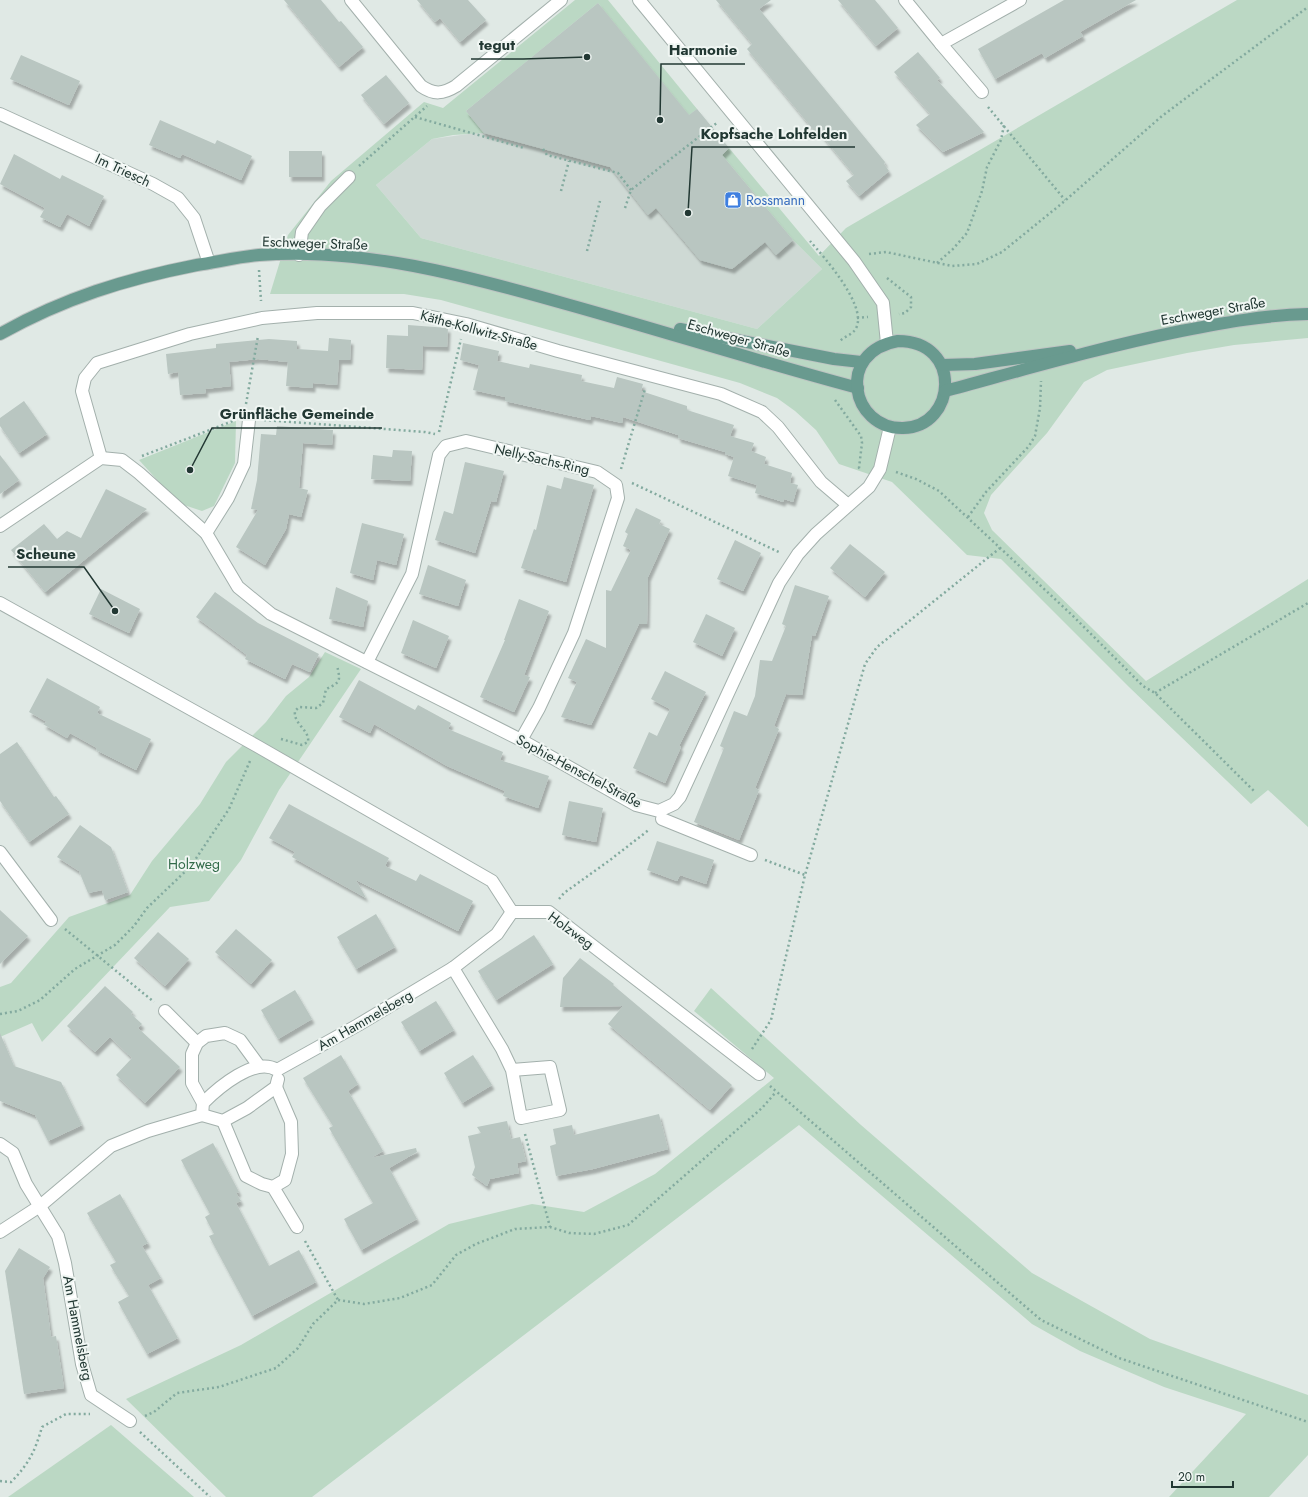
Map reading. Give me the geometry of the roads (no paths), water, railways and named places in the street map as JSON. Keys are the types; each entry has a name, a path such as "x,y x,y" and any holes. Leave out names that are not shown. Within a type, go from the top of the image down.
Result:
{"main road":[{"name":"Eschweger Straße","path":"0,334 53,307 112,285 163,272 258,255 299,255 353,258 437,270 518,290 858,388"},
{"name":"Eschweger Straße","path":"943,365 975,364 1125,343 1240,320 1308,314"},
{"name":"Eschweger Straße","path":"611,316 834,359 861,362"},
{"path":"906,341 918,345 937,358 943,365 945,391 938,409 925,421 904,428 890,427 880,423 867,412 862,402 858,388 857,375 861,362 880,346 887,343 906,341"},
{"name":"Eschweger Straße","path":"945,391 1125,343"}],"street":[{"path":"351,0 421,86 429,91 437,93 447,92 456,86 561,0"},
{"path":"639,0 854,261 883,303 887,343"},
{"path":"906,0 982,92"},
{"path":"941,44 1020,0"},
{"name":"Im Triesch","path":"0,114 153,184 178,198 194,218 209,263"},
{"path":"299,255 302,232 320,206 349,177"},
{"name":"Käthe-Kollwitz-Straße","path":"101,458 82,391 85,378 97,363 190,334 262,318 317,313 413,313 466,324 721,394 762,412 778,427 821,482 848,505"},
{"path":"206,533 228,498 244,464 247,418"},
{"name":"Sophie-Henschel-Straße","path":"101,458 122,460 125,462 206,533 238,587 271,614 521,740 636,805 659,810 674,804 680,797 779,583 794,559 816,534 869,488 880,469 890,427"},
{"name":"Nelly-Sachs-Ring","path":"367,662 412,574 439,456 446,446 466,441 597,472 616,485 618,498 574,633 539,708 521,740"},
{"path":"0,526 101,458"},
{"path":"0,602 257,746 492,881 512,912"},
{"path":"662,819 751,855"},
{"path":"0,852 51,920"},
{"name":"Holzweg","path":"512,912 549,912 759,1074"},
{"name":"Am Hammelsberg","path":"277,1070 358,1025 453,968 497,934 512,912"},
{"path":"453,968 502,1048 512,1070 521,1118 560,1110 550,1067 512,1070"},
{"path":"165,1011 197,1043"},
{"path":"259,1066 240,1040 224,1033 206,1036 197,1043 192,1054 192,1083 202,1109 223,1121 246,1176 262,1184 273,1187 297,1227"},
{"path":"0,1232 40,1206 111,1146 202,1109 218,1089 243,1073 259,1066 272,1067 277,1070 276,1087 291,1122 292,1154 285,1180 273,1187"},
{"path":"223,1121 247,1108 276,1087"},
{"name":"Am Hammelsberg","path":"0,1144 13,1153 26,1184 58,1236 65,1263 82,1364 91,1395 130,1421"}],"place":[{"name":"tegut","path":"587,57"},
{"name":"Harmonie","path":"660,120"},
{"name":"Rossmann","path":"733,200"},
{"name":"Kopfsache Lohfelden","path":"688,213"},
{"name":"Grünfläche Gemeinde","path":"190,470"},
{"name":"Scheune","path":"115,611"}]}
